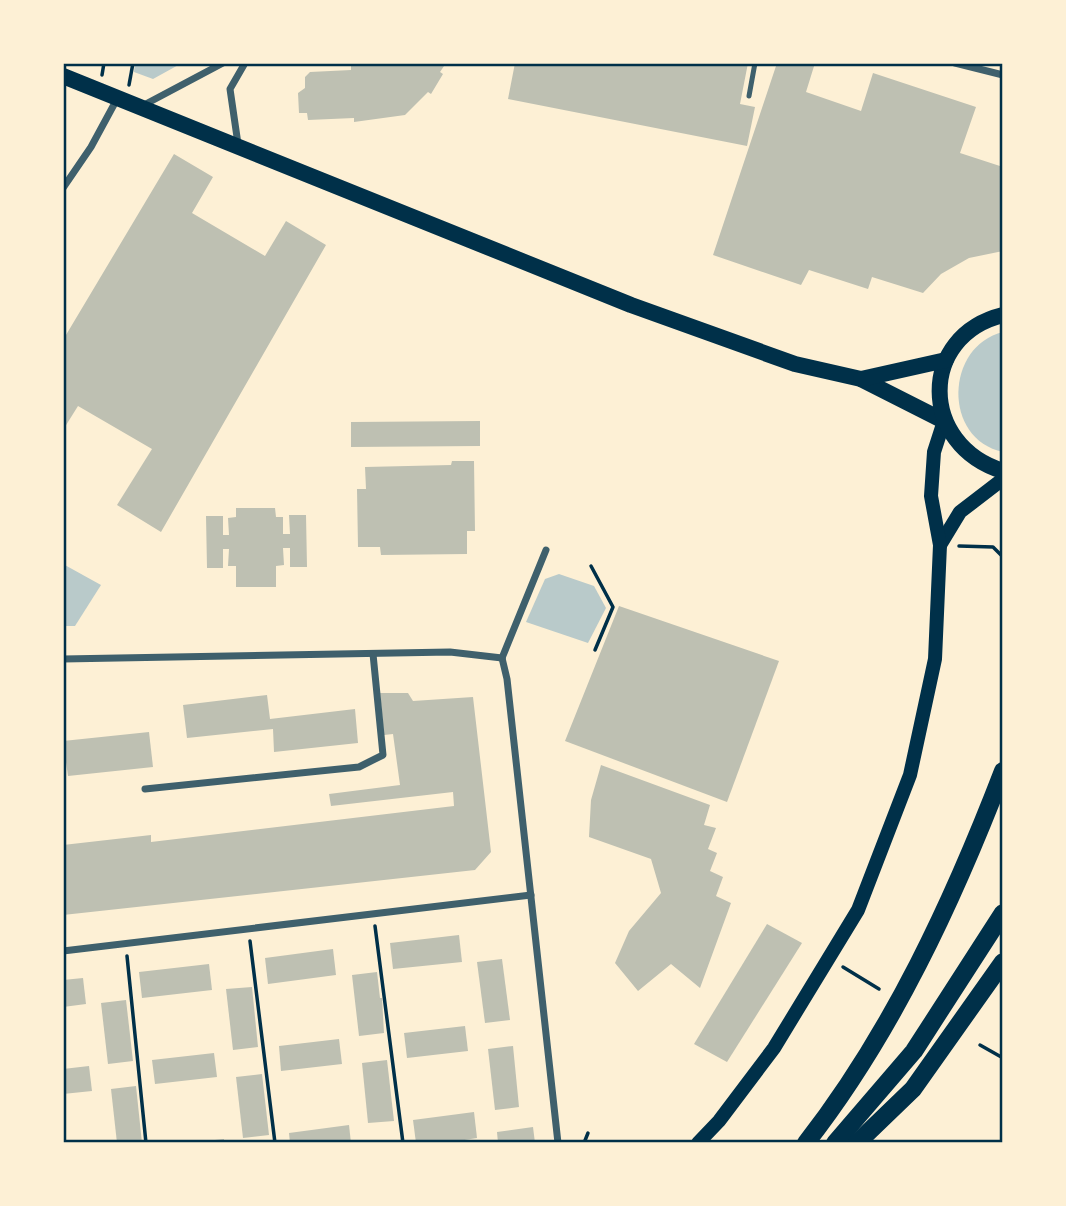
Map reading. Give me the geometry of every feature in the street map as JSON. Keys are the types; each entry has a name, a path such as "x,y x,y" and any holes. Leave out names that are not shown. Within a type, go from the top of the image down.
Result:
{"highway":[{"path":"806,1143 839,1101 903,991 965,871 1003,771"},
{"path":"835,1143 914,1051 1003,913"},
{"path":"857,1143 913,1088 1003,962"}],"main road":[{"path":"63,76 238,145 513,260 631,305 795,365 861,379 944,421 961,449 983,465 1003,471"},
{"path":"698,1143 719,1121 774,1048 858,910 910,775 935,659 940,545 931,496 934,452 944,421 940,385 947,360 961,339 980,323 1003,315"},
{"path":"861,379 947,360"},
{"path":"940,545 960,512 1003,479"}],"street":[{"path":"141,106 223,63"},
{"path":"238,145 229,89 245,63"},
{"path":"956,63 1003,75"},
{"path":"63,188 92,147 118,97"},
{"path":"546,550 502,657 507,679 558,1143"},
{"path":"63,659 450,652 502,657"},
{"path":"145,789 359,767 383,755 373,654"},
{"path":"63,951 531,895"}],"lane":[{"path":"749,96 755,63"}],"path":[{"path":"940,545 993,547 1003,557"},
{"path":"591,566 613,607 595,650"},
{"path":"373,914 403,1143"},
{"path":"248,929 275,1143"},
{"path":"126,944 146,1143"},
{"path":"829,959 879,989"},
{"path":"980,1045 1003,1058"},
{"path":"584,1143 588,1133"}],"shaded area":[{"path":"135,63 182,63 153,79 134,72"},
{"path":"1003,332 1003,452 983,444 969,430 961,412 958,392 961,373 970,355 984,341"},
{"path":"63,564 101,585 75,626 63,626"},
{"path":"559,574 594,586 606,608 588,643 526,622 545,579"}],"building":[{"path":"351,63 446,63 431,94 428,92 405,115 354,122 354,118 308,120 307,113 299,113 298,93 305,88 305,77 310,72 351,70"},
{"path":"515,63 748,63 740,104 755,107 747,146 508,99"},
{"path":"777,63 815,63 806,92 861,111 873,73 976,107 960,153 1003,167 1003,251 969,258 941,274 923,293 872,277 868,289 809,270 801,285 713,255"},
{"path":"174,154 213,177 192,213 265,256 286,221 326,245 161,532 117,505 152,449 78,406 63,430 63,340"},
{"path":"480,421 480,446 351,447 351,422"},
{"path":"452,461 474,461 475,531 467,531 467,554 381,555 380,547 358,547 357,489 366,489 365,467 451,465"},
{"path":"236,508 275,508 276,517 283,517 283,534 290,534 289,515 306,515 307,567 290,567 290,548 283,548 284,565 276,566 276,587 236,587 236,566 228,566 229,549 223,549 223,568 207,568 206,516 223,516 223,535 229,535 228,518 236,517"},
{"path":"619,606 779,661 727,802 565,741"},
{"path":"380,693 408,693 413,701 473,697 491,852 475,870 63,915 63,845 151,835 151,842 454,806 453,792 331,806 329,794 400,785 393,734 384,735"},
{"path":"267,695 270,719 355,709 358,743 274,752 273,729 187,738 183,705"},
{"path":"149,732 153,767 68,776 63,741"},
{"path":"601,765 710,805 704,825 716,828 708,849 717,853 710,871 723,877 716,896 731,903 700,988 671,964 638,991 615,963 629,931 661,893 651,859 589,837 591,800"},
{"path":"767,924 802,943 727,1062 694,1044"},
{"path":"459,935 462,962 393,969 390,943"},
{"path":"333,949 336,975 268,984 265,958"},
{"path":"502,959 510,1020 485,1023 477,962"},
{"path":"209,964 212,990 142,998 139,972"},
{"path":"377,972 384,1033 359,1036 352,975"},
{"path":"83,978 86,1004 63,1007 63,980"},
{"path":"252,987 258,1047 233,1050 226,989"},
{"path":"126,1000 133,1061 108,1064 101,1003"},
{"path":"465,1026 468,1051 407,1058 404,1033"},
{"path":"339,1039 342,1064 281,1071 279,1046"},
{"path":"513,1046 519,1107 495,1110 488,1049"},
{"path":"214,1053 217,1077 155,1084 152,1060"},
{"path":"387,1060 394,1121 368,1123 362,1063"},
{"path":"89,1066 92,1091 63,1094 63,1069"},
{"path":"262,1074 269,1135 243,1138 236,1077"},
{"path":"136,1086 142,1143 117,1143 111,1089"},
{"path":"474,1112 477,1138 446,1143 416,1143 413,1120"},
{"path":"349,1125 351,1143 290,1143 289,1133"},
{"path":"533,1127 535,1143 498,1143 497,1132"},
{"path":"224,1139 224,1143 205,1143 205,1141"}]}
